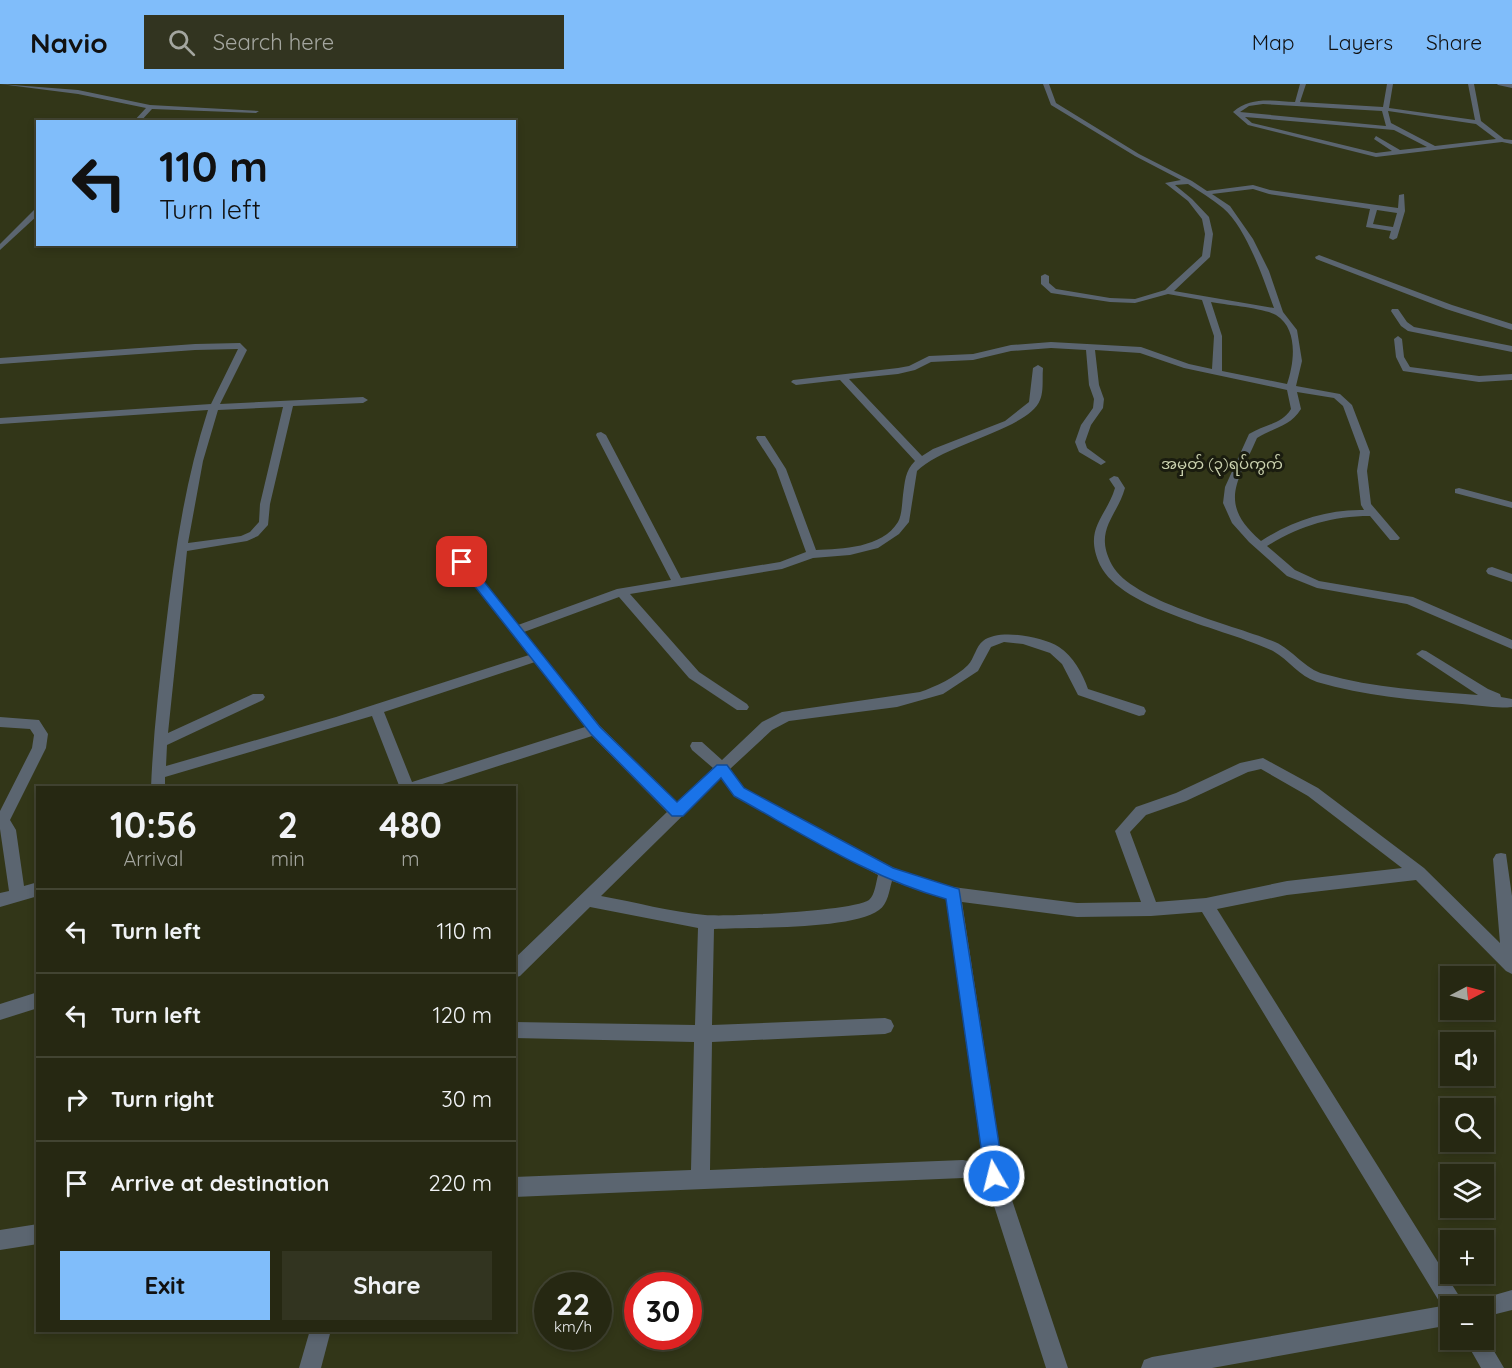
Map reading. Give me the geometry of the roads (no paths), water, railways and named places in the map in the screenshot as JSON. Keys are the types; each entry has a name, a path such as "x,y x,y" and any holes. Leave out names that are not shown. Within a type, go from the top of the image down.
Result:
{"street":[{"path":"0,84 78,92 150,107 256,111"},
{"path":"1046,84 1053,105 1137,155 1190,182 1227,208 1249,239 1265,271 1279,311 1295,334 1298,361 1290,388 1296,410 1286,424 1260,431 1253,436 1230,487 1228,503 1236,522 1291,573 1317,584 1409,600 1512,645"},
{"path":"1297,104 1303,84"},
{"path":"1390,84 1386,109 1388,124 1432,147"},
{"path":"1471,84 1478,122"},
{"path":"1500,84 1512,86"},
{"path":"1502,140 1478,122 1386,109 1263,102 1247,104 1236,112 1250,124 1376,154 1502,140 1512,142"},
{"path":"1317,105 1322,120 1315,120 1317,125"},
{"path":"138,120 150,107"},
{"path":"1353,107 1354,115"},
{"path":"1239,115 1317,125 1393,128"},
{"path":"1376,138 1398,152"},
{"path":"1168,292 1206,257 1209,234 1206,219 1190,200 1168,183 1190,182"},
{"path":"1208,193 1253,187 1269,192 1401,211"},
{"path":"1374,206 1369,225 1395,234 1401,211 1402,195"},
{"path":"0,248 36,213"},
{"path":"1319,257 1482,330 1512,349"},
{"path":"1045,276 1045,284 1054,291 1110,300 1135,301 1168,292 1279,311"},
{"path":"1206,299 1218,336 1217,370 1219,373"},
{"path":"1395,311 1407,327 1482,330 1512,327"},
{"path":"1398,339 1400,357 1406,369 1412,371 1479,380 1512,377"},
{"path":"0,361 195,347 240,346 243,350 214,407 200,447 181,548 159,743 158,781 537,657"},
{"path":"796,382 912,368 929,359 973,357 1021,346 1090,347 1141,350 1186,366 1337,396 1347,405 1365,452 1362,471 1366,505 1394,538"},
{"path":"1090,347 1099,399 1098,408 1086,424 1080,442 1083,450 1101,462"},
{"path":"516,630 621,592 782,565 812,555 854,552 874,547 899,529 904,522 912,470 937,451 1008,423 1033,404 1036,399 1038,368"},
{"path":"843,378 921,461"},
{"path":"0,421 363,400"},
{"path":"181,548 243,539 254,534 264,523 266,504 289,404"},
{"path":"601,435 677,581"},
{"path":"761,438 781,469 812,555"},
{"path":"1114,478 1120,489 1119,495 1100,526 1102,546 1105,564 1111,575 1126,588 1180,612 1240,631 1285,652 1296,664 1317,678 1355,687 1511,703"},
{"path":"1459,490 1512,505"},
{"path":"1260,546 1281,532 1311,520 1344,512 1371,513"},
{"path":"449,545 595,730 677,812"},
{"path":"1492,571 1512,578"},
{"path":"621,592 694,675 741,707"},
{"path":"516,969 767,726 788,716 897,702 938,691 973,668 987,644 1003,638 1024,640 1054,650 1066,661 1083,692 1097,699 1139,711"},
{"path":"1422,654 1483,692 1511,703"},
{"path":"159,743 258,697"},
{"path":"376,709 408,786"},
{"path":"0,722 34,724 41,734 39,748 1,819 9,830 17,895"},
{"path":"415,786 595,730"},
{"path":"697,746 722,768 739,792 887,872 915,884 953,894 1077,910 1151,909 1206,905 1287,888 1419,873"},
{"path":"1151,909 1122,831 1141,812 1180,797 1228,773 1263,763 1313,792 1419,873 1511,964"},
{"path":"1501,859 1511,964"},
{"path":"587,900 706,922 850,914 873,906 879,900 887,872"},
{"path":"0,900 36,890"},
{"path":"953,894 994,1176 1057,1368"},
{"path":"1206,905 1448,1296"},
{"path":"700,1179 706,922"},
{"path":"0,1012 36,1001"},
{"path":"516,1030 704,1034 885,1026"},
{"path":"516,1187 963,1168 994,1176"},
{"path":"0,1240 36,1234"},
{"path":"1494,1304 1512,1300"},
{"path":"1152,1368 1440,1318"},
{"path":"310,1368 320,1332"},
{"path":"1481,1350 1493,1368"}],"district":[{"name":"အမှတ် (၃)ရပ်ကွက်","path":"1222,464"}]}
